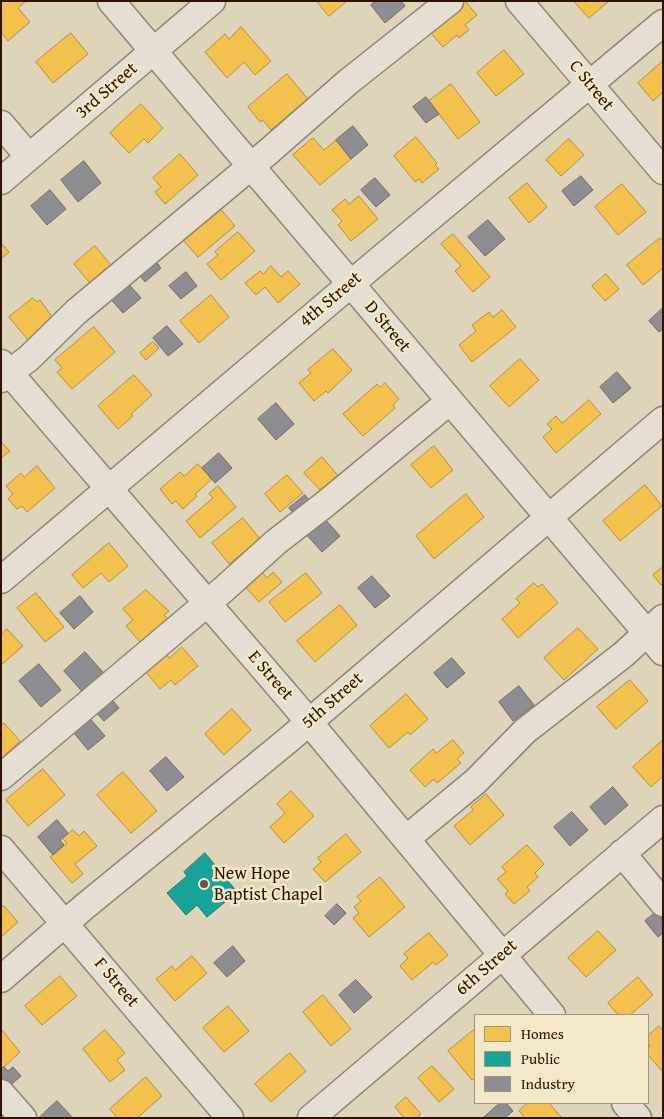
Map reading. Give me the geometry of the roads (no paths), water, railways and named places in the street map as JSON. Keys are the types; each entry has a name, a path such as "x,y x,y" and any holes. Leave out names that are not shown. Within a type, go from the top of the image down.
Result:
{"street":[{"name":"D Street","path":"111,1 549,518 654,625 663,652"},
{"name":"3rd Street","path":"1,181 212,1"},
{"path":"4,372 29,358 76,312 251,167 348,82 450,1"},
{"name":"C Street","path":"519,1 663,171"},
{"name":"4th Street","path":"1,580 350,284 663,23"},
{"path":"1,124 29,157"},
{"name":"E Street","path":"4,372 109,488 309,722 504,954 551,1014"},
{"path":"1,777 207,603 276,542 324,506 450,401"},
{"name":"5th Street","path":"1,979 309,722 663,420"},
{"path":"406,839 476,781 525,731 624,654 654,625"},
{"name":"6th Street","path":"311,1118 663,818"},
{"name":"F Street","path":"1,849 230,1118"},
{"path":"622,853 663,903"},
{"path":"1,1093 23,1118"},
{"path":"626,1104 638,1118"}],"place":[{"name":"New Hope Baptist Chapel","path":"204,884"}]}
